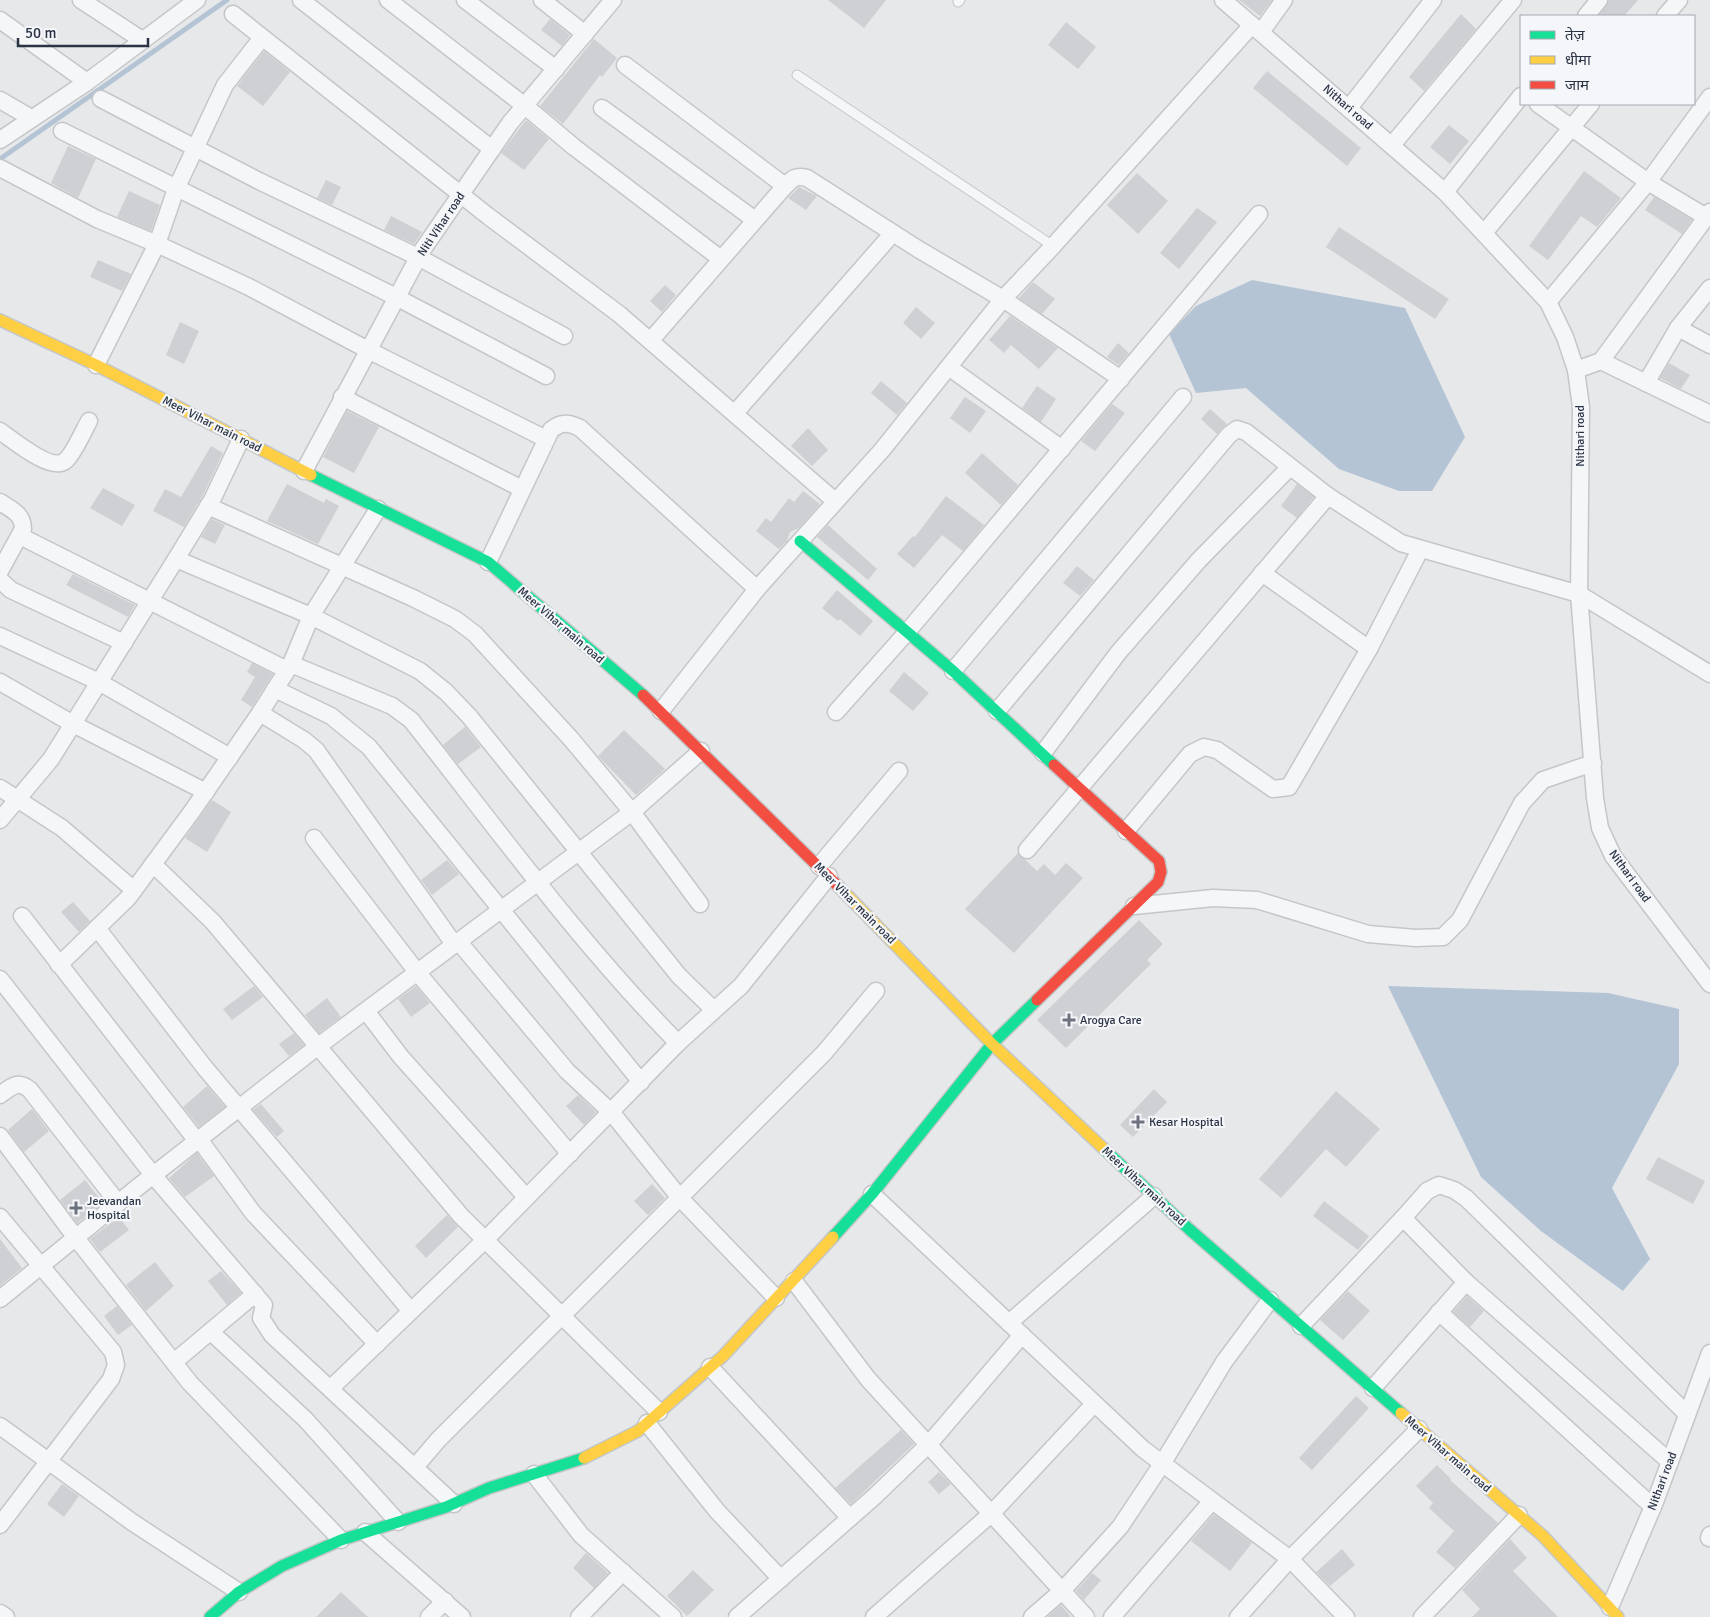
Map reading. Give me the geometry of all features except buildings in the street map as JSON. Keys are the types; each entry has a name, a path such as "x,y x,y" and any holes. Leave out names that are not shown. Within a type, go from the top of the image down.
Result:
{"street":[{"path":"81,0 142,40"},
{"path":"0,140 87,82 195,0"},
{"path":"301,0 492,149"},
{"path":"388,0 525,106 574,147 721,259"},
{"path":"465,0 556,68"},
{"path":"542,0 585,34"},
{"name":"Niti Vihar road","path":"304,472 342,397 418,257 492,149 613,0"},
{"name":"Nithari road","path":"1223,0 1445,192 1548,302 1565,337 1576,370 1581,407 1579,594 1592,763 1600,828 1613,856 1708,973"},
{"path":"661,711 757,588 882,450 950,368 1003,299 1284,0"},
{"path":"1349,108 1433,0"},
{"path":"1392,145 1513,0"},
{"path":"1587,15 1599,0"},
{"path":"1666,15 1679,0"},
{"path":"233,14 261,39 650,340 835,501"},
{"path":"0,20 87,82"},
{"path":"96,365 157,244 176,189 225,85 261,39"},
{"path":"625,65 785,186"},
{"path":"1445,192 1520,97"},
{"path":"1548,302 1648,182 1710,97"},
{"path":"101,99 195,149 418,257 564,336"},
{"path":"0,100 31,118"},
{"path":"1539,105 1648,182 1708,214 1601,361 1576,370"},
{"path":"1484,233 1590,105"},
{"path":"602,108 755,220"},
{"path":"62,131 396,297 546,376"},
{"path":"0,168 98,219 249,287 368,350 546,439"},
{"path":"650,340 792,178 799,176 807,178 893,233 1003,299 1121,379"},
{"path":"836,712 908,631 1259,214"},
{"path":"735,413 893,233"},
{"path":"1646,383 1678,328 1709,291"},
{"name":"Meer Vihar main road","path":"0,320 96,365 304,472 488,562 661,711 824,871 992,1044 1154,1196 1270,1300 1543,1536 1614,1612"},
{"path":"1678,328 1710,345"},
{"path":"1601,361 1710,414"},
{"path":"950,368 1062,449"},
{"path":"342,397 522,489"},
{"path":"953,671 1183,397"},
{"path":"0,431 48,463 58,464 66,461 89,421"},
{"path":"488,562 551,430 559,424 570,424 580,428 757,588"},
{"path":"997,710 1229,435 1237,429 1246,432 1328,496 1384,534 1420,550 1579,594 1620,617 1710,674"},
{"path":"0,820 51,759 74,724 208,506 242,439"},
{"path":"1043,753 1118,653 1199,560 1290,466"},
{"path":"1027,850 1328,496"},
{"path":"0,502 20,515 23,522 20,536 0,571"},
{"path":"208,506 422,602 455,619 475,634 570,738 632,812 700,904"},
{"path":"59,965 134,890 206,792 289,667 310,616 343,567 378,509"},
{"path":"20,536 150,602 289,667 392,706 411,720 538,881 640,1004 678,1043"},
{"path":"210,1617 239,1592 282,1566 341,1540 454,1504 489,1488 588,1457 638,1432 710,1367 794,1280 872,1194 992,1044 1158,882 1161,872 1159,860 997,710 908,631 800,540"},
{"path":"1126,831 1190,754 1204,747 1217,750 1273,789 1289,787 1369,649 1420,550"},
{"path":"176,559 310,616 420,672 446,692 469,716 679,976 714,1010"},
{"path":"1262,573 1369,649"},
{"path":"0,580 11,590 124,643"},
{"path":"0,636 100,682 230,757"},
{"path":"0,682 74,724 206,792"},
{"path":"275,689 331,716 353,732 369,747 641,1082"},
{"path":"260,713 304,740 316,750 456,942 567,1071 612,1113 680,1198 776,1298"},
{"path":"0,1299 153,1175 317,1047 632,812 701,751"},
{"path":"1134,906 1213,898 1257,900 1368,934 1416,938 1443,937 1460,920 1522,803 1543,780 1592,763"},
{"path":"331,1388 485,1240 612,1113 678,1043 741,986 899,771"},
{"path":"0,788 69,833 134,890"},
{"path":"314,838 417,972 570,1154"},
{"path":"153,864 213,922 461,1216 562,1315 654,1417 717,1511 781,1579"},
{"path":"22,916 253,1213 376,1344"},
{"path":"98,928 194,1054 410,1310"},
{"path":"0,979 153,1175 264,1305 261,1318 265,1326 454,1504"},
{"path":"414,1467 438,1440 824,1053 876,992"},
{"path":"366,1011 401,1057 526,1197"},
{"path":"0,1095 15,1084 23,1084 30,1090 118,1203"},
{"path":"0,1136 76,1238 208,1403 341,1540"},
{"path":"1301,1326 1427,1191 1439,1185 1454,1190 1466,1198 1687,1414"},
{"path":"872,1194 1094,1404 1162,1464 1290,1559 1346,1617"},
{"path":"1009,1323 1154,1196"},
{"path":"0,1216 113,1352 116,1365 111,1378 0,1525"},
{"path":"1403,1218 1466,1282 1670,1462"},
{"path":"794,1280 868,1378 1086,1617"},
{"path":"1373,1388 1466,1282"},
{"path":"174,1362 255,1294"},
{"path":"1032,1617 1062,1591 1120,1526 1162,1464 1224,1362 1270,1300"},
{"path":"1439,1312 1653,1507"},
{"path":"211,1332 310,1424 398,1522"},
{"path":"738,1617 850,1518 929,1444 1022,1335"},
{"name":"Nithari road","path":"1614,1612 1708,1362"},
{"path":"710,1367 850,1518"},
{"path":"874,1617 992,1513 1094,1404"},
{"path":"0,1426 132,1522 239,1592"},
{"path":"1238,1617 1290,1559 1420,1429"},
{"path":"534,1474 582,1535 673,1617"},
{"path":"1112,1617 1211,1502"},
{"path":"1422,1617 1519,1515"},
{"path":"365,1532 462,1617"},
{"path":"578,1617 623,1572"},
{"path":"429,1617 445,1601"},
{"path":"0,1612 6,1617"}],"lane":[{"path":"797,75 1054,246"}],"water":[{"path":"1252,280 1405,308 1465,437 1432,491 1399,491 1339,469 1246,388 1196,393 1169,334 1196,306"},
{"path":"1388,986 1608,993 1679,1009 1679,1064 1612,1188 1650,1259 1623,1291 1541,1231 1481,1177"}],"waterway":[{"path":"0,159 227,0"}],"traffic: fast":[{"path":"311,475 488,562 643,695"},
{"path":"800,541 953,671 1054,765"},
{"path":"833,1237 872,1194 992,1044 1037,1000"},
{"path":"1103,1148 1189,1229 1401,1413"},
{"path":"210,1617 239,1592 282,1566 341,1540 446,1507 489,1488 584,1458"}],"traffic: slow":[{"path":"0,320 96,365 311,475"},
{"path":"839,887 992,1044 1103,1148"},
{"path":"584,1458 638,1431 723,1356 833,1237"},
{"path":"1401,1413 1543,1536 1618,1617"}],"traffic: jam":[{"path":"643,695 839,887"},
{"path":"1037,1000 1158,882 1161,872 1159,861 1054,765"}],"place":[{"name":"Arogya Care","path":"1069,1020"},
{"name":"Kesar Hospital","path":"1138,1122"},
{"name":"Jeevandan Hospital","path":"76,1208"}]}
